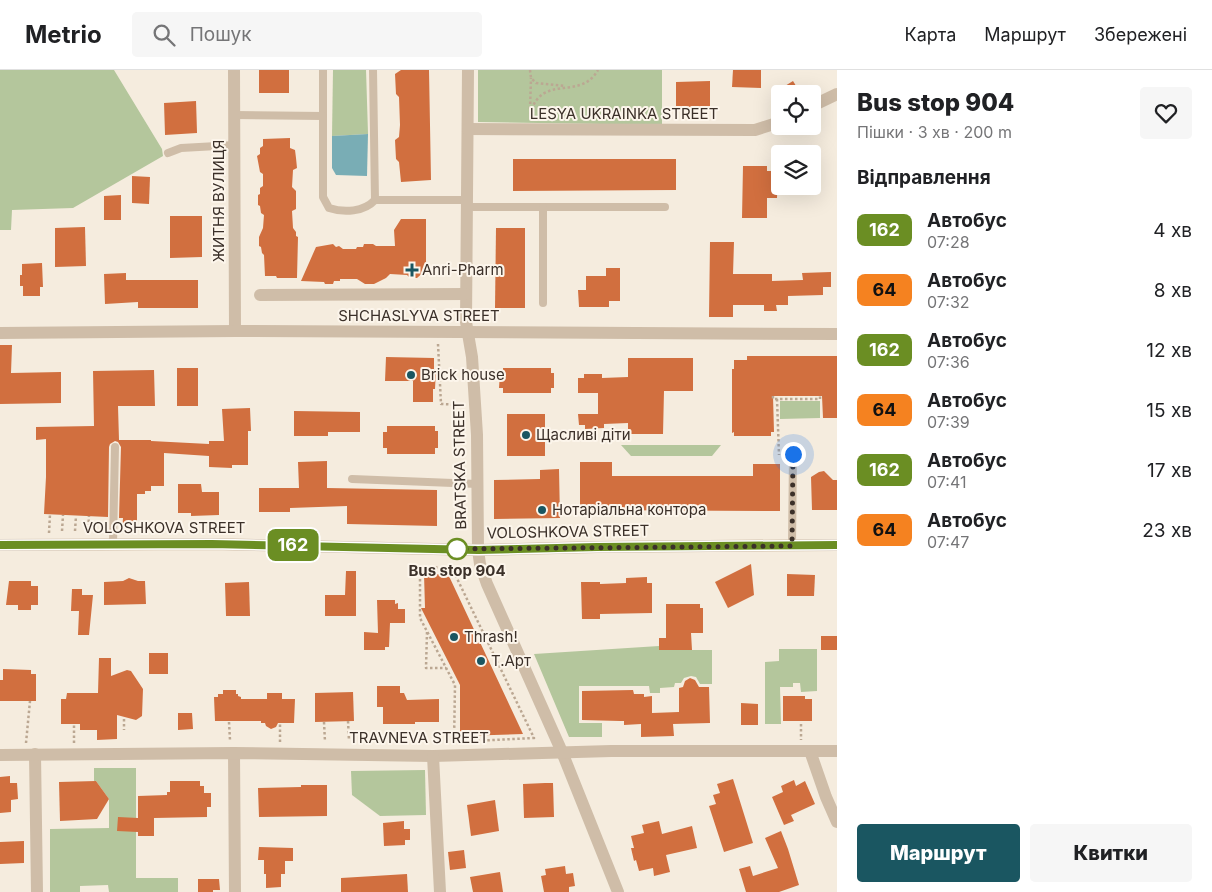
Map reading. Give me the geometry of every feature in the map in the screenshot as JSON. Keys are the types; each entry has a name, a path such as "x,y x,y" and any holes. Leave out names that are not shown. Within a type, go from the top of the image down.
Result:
{"street":[{"name":"ЖИТНЯ ВУЛИЦЯ","path":"234,70 235,332"},
{"name":"BRATSKA STREET","path":"468,70 466,322 469,332 477,435 478,550 480,564 487,584 562,752 618,892"},
{"path":"821,102 837,94"},
{"name":"LESYA UKRAINKA STREET","path":"468,129 755,130 771,125"},
{"path":"260,295 466,294"},
{"name":"SHCHASLYVA STREET","path":"0,334 235,332 837,334"},
{"name":"VOLOSHKOVA STREET","path":"0,545 212,544 478,550 837,545"},
{"path":"232,748 235,892"},
{"name":"TRAVNEVA STREET","path":"0,755 232,748 432,756 562,752 837,752"},
{"path":"810,752 837,822"},
{"path":"35,754 36,892"},
{"path":"432,756 440,892"}],"lane":[{"path":"322,70 323,197 329,208 335,210 362,210 375,200 373,70"},
{"path":"234,115 323,116"},
{"path":"168,154 181,148 235,145"},
{"path":"375,200 543,207 665,208"},
{"path":"543,207 543,303"},
{"path":"113,544 115,447"},
{"path":"792,546 793,454"},
{"path":"352,479 478,484"}],"path":[{"path":"530,70 530,114 532,105 542,93 582,85 591,80 598,70"},
{"path":"531,78 536,82 569,87"},
{"path":"438,340 441,404 467,405"},
{"path":"773,396 774,399 820,399 820,396"},
{"path":"777,399 779,455"},
{"path":"62,536 63,515"},
{"path":"75,536 76,516"},
{"path":"88,536 89,516"},
{"path":"420,567 452,568 534,738 454,742 455,685 446,668 420,618 420,567"},
{"path":"427,631 426,668 446,668"},
{"path":"26,745 30,701"},
{"path":"124,719 124,730"},
{"path":"348,721 349,743"},
{"path":"229,722 232,748"},
{"path":"324,722 325,743"},
{"path":"280,723 280,744"},
{"path":"74,724 74,744"},
{"path":"801,724 802,740"}],"green space":[{"path":"0,70 114,70 162,149 163,156 73,208 12,210 11,230 0,230"},
{"path":"333,70 366,70 368,134 332,136"},
{"path":"478,70 662,70 662,125 478,122"},
{"path":"780,401 820,401 820,418 780,419"},
{"path":"621,445 721,445 712,456 631,456"},
{"path":"659,646 659,650 712,650 712,684 700,684 696,677 691,676 684,678 681,683 675,683 674,687 660,688 660,693 650,693 649,686 579,686 579,723 602,723 602,737 569,737 534,654"},
{"path":"779,649 817,649 817,691 801,692 800,683 793,683 793,687 780,687 781,724 765,724 765,662 779,661"},
{"path":"94,768 136,768 136,878 178,878 178,892 109,892 108,885 80,886 80,892 50,892 50,829 109,828 109,799 96,781 94,781"},
{"path":"425,770 426,815 380,816 352,795 351,771"}],"water":[{"path":"368,134 367,176 336,175 332,168 332,136"}],"building":[{"path":"259,70 289,70 289,93 259,93"},
{"path":"401,70 429,70 431,180 401,182 399,162 396,159 395,140 399,137 400,125 399,97 396,94 395,74"},
{"path":"733,70 761,70 761,88 732,87"},
{"path":"710,81 710,107 676,108 676,82"},
{"path":"793,81 795,85 787,85"},
{"path":"196,101 197,133 165,135 164,103"},
{"path":"290,138 290,148 295,150 297,168 293,170 292,187 296,191 296,209 292,211 293,228 298,237 297,278 277,278 276,276 265,276 264,255 259,246 264,215 261,213 260,206 258,205 258,195 260,194 260,188 263,186 263,174 260,172 257,156 260,154 260,148 263,146 263,139"},
{"path":"513,159 676,159 676,190 513,191"},
{"path":"743,166 767,166 767,171 771,171 771,195 777,195 777,198 767,198 767,218 742,218"},
{"path":"132,176 150,177 149,204 132,203"},
{"path":"121,195 121,220 104,220 104,196"},
{"path":"170,216 202,216 202,257 170,258"},
{"path":"401,219 426,219 426,270 417,278 410,278 407,275 390,274 374,284 365,284 357,279 340,279 340,281 334,281 333,284 301,281 316,247 333,244 343,249 356,249 357,247 363,247 364,244 395,246 394,230"},
{"path":"85,227 86,266 55,267 55,228"},
{"path":"496,228 525,228 525,308 495,308"},
{"path":"710,242 734,242 733,274 772,274 772,281 803,280 802,273 831,272 831,287 823,287 823,295 788,296 788,305 776,305 777,311 764,311 764,305 733,305 733,317 709,317"},
{"path":"42,263 43,287 40,287 40,296 23,296 23,286 20,286 22,264"},
{"path":"606,268 620,268 620,301 609,301 609,307 579,307 578,290 586,290 586,276 606,276"},
{"path":"126,273 126,280 198,280 198,308 138,308 138,302 105,304 104,274"},
{"path":"0,345 12,345 11,373 61,372 61,403 0,404"},
{"path":"747,356 837,356 837,418 823,418 822,396 773,396 774,432 771,432 771,436 734,436 734,432 732,433 732,369 734,369 734,360 747,360"},
{"name":"Brick house","path":"386,357 434,358 434,369 436,369 433,402 413,402 413,381 385,381"},
{"path":"628,358 693,358 693,391 664,391 663,434 628,434 628,423 604,424 604,428 585,429 585,425 579,425 578,414 598,414 598,393 578,393 578,378 584,378 584,374 602,374 602,378 628,377"},
{"path":"177,368 198,368 198,406 177,406"},
{"path":"503,368 551,368 551,373 554,373 554,388 551,388 551,393 503,393 503,388 499,388 500,373 503,373"},
{"path":"154,370 155,406 118,406 119,440 209,444 209,441 224,441 222,409 250,408 251,431 248,431 248,465 232,465 232,468 209,467 209,456 164,453 164,486 151,486 151,491 145,491 145,494 137,494 137,532 122,532 123,518 119,518 121,447 115,441 109,447 108,517 44,514 46,439 36,440 36,427 94,426 93,371"},
{"path":"294,411 360,412 360,432 328,432 328,436 294,436"},
{"name":"Щасливі діти","path":"507,414 545,414 545,456 507,456"},
{"path":"387,426 435,426 435,431 438,431 438,448 435,448 435,454 387,454 387,448 383,448 383,432 387,432"},
{"path":"327,461 327,488 437,490 437,526 347,524 347,506 290,508 290,512 259,512 259,488 299,488 298,462"},
{"path":"580,462 612,462 612,476 753,476 753,464 780,464 780,511 580,510"},
{"path":"559,469 560,518 494,519 494,480 540,479 540,470"},
{"path":"824,471 833,480 837,480 837,510 812,510 811,477"},
{"path":"178,484 201,484 202,492 219,492 219,515 191,516 191,513 178,513"},
{"path":"751,564 754,595 728,608 715,582"},
{"path":"346,571 356,571 356,616 325,616 325,595 345,595"},
{"path":"424,574 448,574 523,734 460,736 460,685 421,608 425,608"},
{"path":"787,574 815,575 814,596 787,596"},
{"path":"647,577 647,583 652,583 652,613 600,614 600,619 582,619 581,582 600,582 600,584 626,583 626,578"},
{"path":"129,578 145,581 146,604 104,605 104,582 123,581"},
{"path":"9,581 31,581 31,586 38,586 38,605 31,605 31,610 18,610 18,605 6,605"},
{"path":"249,582 250,616 226,616 225,583"},
{"path":"72,589 82,589 82,595 93,595 89,635 78,635 79,611 71,611"},
{"path":"377,600 395,600 395,604 398,603 398,609 405,609 405,623 390,623 389,647 385,647 385,650 364,650 364,632 378,633"},
{"path":"666,604 700,604 700,608 703,608 703,633 691,633 692,650 659,650 659,638 666,638"},
{"path":"821,636 837,636 837,650 821,650"},
{"path":"149,653 168,653 168,674 149,674"},
{"path":"99,658 111,658 111,676 127,670 131,671 143,689 142,716 136,720 117,715 117,739 97,740 97,730 80,730 80,724 61,724 61,699 66,699 67,693 98,693"},
{"path":"3,669 31,670 31,674 36,674 36,701 0,701 0,680 3,680"},
{"path":"690,678 695,680 699,687 709,687 710,723 673,724 674,736 641,737 641,724 624,725 624,721 582,720 582,691 633,690 634,694 644,694 644,697 652,696 652,713 679,712 679,688 683,687 685,681"},
{"path":"377,686 400,686 400,693 404,693 407,700 439,699 439,722 383,724 383,707 377,707"},
{"path":"223,690 236,690 236,694 241,699 267,699 267,693 282,693 282,699 295,699 294,723 278,723 276,727 271,729 265,723 261,723 261,721 215,721 214,697 218,697 218,694 223,694"},
{"path":"353,692 354,721 315,722 315,693"},
{"path":"783,696 805,696 805,699 812,699 812,721 783,721"},
{"path":"741,703 758,704 758,725 741,725"},
{"path":"178,713 192,713 193,729 178,730"},
{"path":"10,776 10,783 17,783 18,799 11,800 11,812 0,813 0,777"},
{"path":"733,779 753,843 724,852 709,806 716,804 713,795 720,793 717,784"},
{"path":"794,780 796,786 805,781 815,804 791,815 794,821 784,825 772,797 783,792 781,786"},
{"path":"96,781 109,799 97,819 60,821 59,782"},
{"path":"170,781 200,781 200,786 204,786 204,793 211,793 211,807 207,807 207,817 154,818 154,836 138,836 138,832 117,831 118,817 138,818 138,796 167,795 167,792 170,792"},
{"path":"553,783 554,817 524,818 523,784"},
{"path":"301,785 327,785 327,816 259,817 258,788 301,787"},
{"path":"495,800 499,831 471,836 467,805"},
{"path":"404,821 404,829 410,829 410,840 405,840 405,845 384,846 383,823"},
{"path":"659,821 662,834 692,826 697,848 666,855 670,872 654,876 653,868 639,871 631,848 634,848 631,836 644,833 642,825"},
{"path":"781,831 799,885 779,892 746,892 739,869 750,866 753,876 778,868 765,838"},
{"path":"24,841 24,863 0,864 0,842"},
{"path":"259,847 293,848 293,861 285,861 285,874 281,874 281,887 266,888 264,860 258,860"},
{"path":"464,850 466,868 450,870 448,852"},
{"path":"565,866 566,874 573,873 575,886 569,887 569,892 544,892 541,876 546,875 545,869"},
{"path":"500,872 503,892 473,892 470,877"},
{"path":"407,874 408,892 341,892 341,878"},
{"path":"198,879 219,879 220,890 198,892"}],"bus line":[{"name":"162","path":"0,545 212,544 478,550 837,545"}],"place":[{"name":"Anri-Pharm","path":"412,270"},
{"name":"Brick house","path":"411,375"},
{"name":"Щасливі діти","path":"526,435"},
{"name":"Нотаріальна контора","path":"542,510"},
{"name":"Bus stop 904","path":"457,549"},
{"name":"Thrash!","path":"454,637"},
{"name":"Т.Арт","path":"481,661"}],"route":[{"path":"457,549 792,546 793,454"}]}
